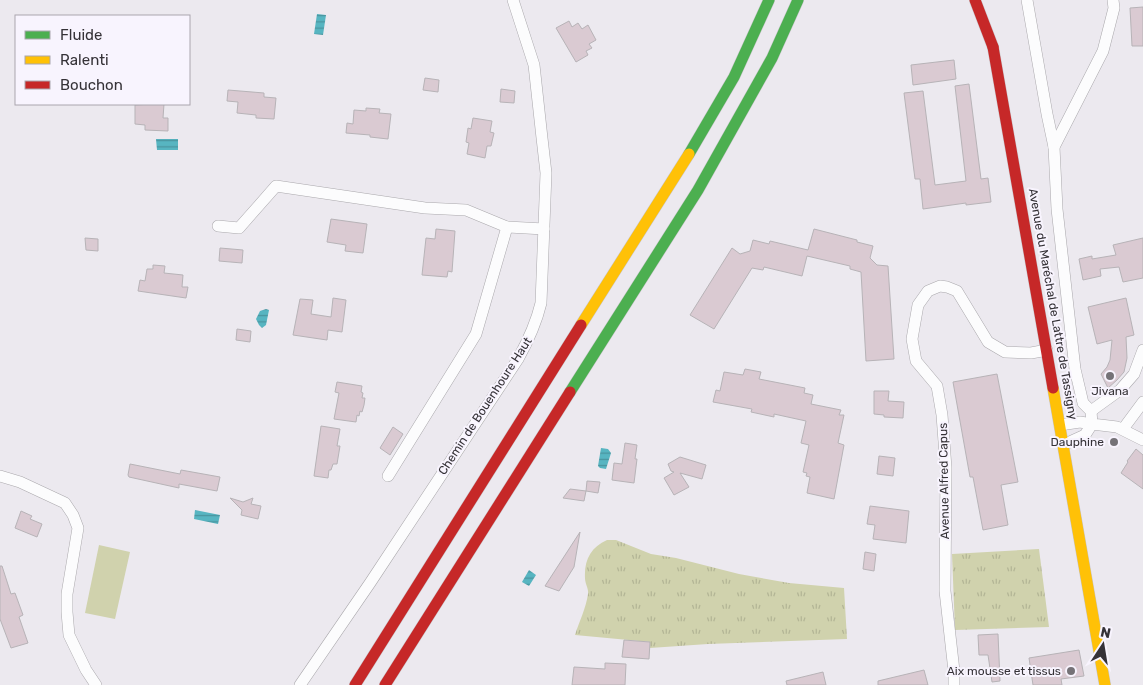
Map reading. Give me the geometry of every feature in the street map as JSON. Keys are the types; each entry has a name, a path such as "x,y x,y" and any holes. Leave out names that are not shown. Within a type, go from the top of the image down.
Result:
{"main road":[{"path":"355,685 699,137 734,76 769,0"},
{"path":"385,685 698,190 772,58 798,0"},
{"path":"975,0 993,47"},
{"path":"986,0 993,47"},
{"name":"Avenue du Maréchal de Lattre de Tassigny","path":"993,47 1105,685"}],"street":[{"name":"Chemin de Bouenhoure Haut","path":"300,685 518,360 530,337 541,303 546,173 534,65 513,0"},
{"path":"1027,0 1046,114 1054,147 1057,209 1075,369 1083,402 1091,411 1092,424 1084,435 1063,445"},
{"path":"1054,147 1102,51 1114,8 1113,0"},
{"path":"218,226 239,228 276,186 425,208 466,210 507,227 544,229"},
{"path":"388,476 476,334 507,227"},
{"name":"Avenue Alfred Capus","path":"954,685 945,591 946,468 942,415 937,386 916,361 912,339 918,305 928,291 940,286 947,287 957,291 988,342 1005,352 1032,353 1047,350"},
{"path":"1091,411 1120,390 1134,374 1143,350"},
{"path":"1123,429 1143,402"},
{"path":"1060,425 1080,422 1123,429 1143,440"},
{"path":"0,476 20,482 65,504 73,515 78,528 67,594 70,635 86,670 96,685"}],"green space":[{"path":"607,540 616,540 651,554 676,558 739,574 789,583 844,588 847,639 650,648 650,642 575,635 588,594 585,578 587,560 597,546"},
{"path":"99,545 130,552 115,619 85,613"},
{"path":"1039,549 1049,627 955,630 952,554"}],"water":[{"path":"317,14 326,15 323,35 314,34"},
{"path":"156,139 178,139 178,150 157,150"},
{"path":"269,310 266,325 262,328 256,319 260,311"},
{"path":"601,448 608,449 611,453 606,469 598,466"},
{"path":"195,510 220,515 218,524 194,519"},
{"path":"529,570 536,575 529,586 522,582"}],"building":[{"path":"1143,7 1143,46 1132,46 1130,8"},
{"path":"569,21 572,27 578,23 582,29 588,25 596,40 589,44 592,48 586,51 588,55 576,62 556,28"},
{"path":"954,60 956,79 913,85 911,65"},
{"path":"425,78 439,80 438,92 423,90"},
{"path":"969,84 981,179 988,178 991,202 966,205 966,203 923,209 920,179 915,179 904,93 923,91 935,185 966,181 955,86"},
{"path":"501,89 515,91 514,103 500,102"},
{"path":"228,90 264,93 264,97 276,98 274,119 256,118 256,115 237,113 238,102 227,101"},
{"path":"135,105 164,105 163,118 168,118 168,131 145,130 145,125 135,124"},
{"path":"366,108 380,109 379,113 391,114 388,139 346,133 347,123 353,124 354,110 366,111"},
{"path":"473,118 492,121 490,132 494,133 491,146 487,146 485,158 467,154 469,143 466,142 468,128 471,129"},
{"path":"331,219 367,224 363,253 345,251 346,245 327,242"},
{"path":"436,229 455,231 452,272 448,271 447,277 422,275 426,238 435,239"},
{"path":"814,229 873,246 870,258 877,265 888,266 894,359 866,361 861,272 850,269 850,266 807,256 802,276 764,267 763,270 752,268 714,329 690,315 732,248 740,254 750,251 753,240 769,244 770,241 808,250"},
{"path":"85,238 98,239 98,251 86,250"},
{"path":"1143,238 1143,278 1123,282 1119,267 1100,269 1101,276 1083,280 1079,259 1092,256 1092,259 1116,255 1113,245"},
{"path":"220,248 243,250 242,263 219,261"},
{"path":"153,265 165,266 164,273 183,275 182,287 188,287 186,298 138,291 140,280 145,281 147,269 153,269"},
{"path":"333,298 346,300 342,332 328,330 327,340 293,335 300,299 313,300 311,314 331,317"},
{"path":"1126,298 1134,335 1126,337 1127,358 1124,372 1108,388 1101,374 1110,360 1112,340 1097,344 1088,307"},
{"path":"237,329 251,331 250,342 236,340"},
{"path":"745,369 761,372 759,379 805,388 804,393 813,395 811,404 841,410 839,415 844,415 838,443 844,445 834,499 807,493 810,477 806,476 807,473 803,472 809,445 801,443 806,421 774,414 774,417 751,412 752,409 713,402 716,390 720,391 724,372 743,375"},
{"path":"997,374 1018,482 1001,485 1008,525 983,530 973,477 970,477 953,382"},
{"path":"337,382 362,386 362,398 365,398 364,405 362,412 360,411 359,416 357,415 356,422 334,419 339,393 335,392"},
{"path":"874,391 889,391 888,401 904,402 903,418 884,417 884,415 874,414"},
{"path":"321,426 340,429 337,446 340,446 337,464 333,464 331,470 329,470 328,478 314,476"},
{"path":"393,427 403,434 390,455 380,448"},
{"path":"625,443 637,445 634,483 612,480 614,463 622,464"},
{"path":"1136,449 1143,455 1143,489 1121,473"},
{"path":"879,456 895,458 893,476 877,474"},
{"path":"680,457 706,465 702,479 680,473 689,487 674,495 664,478 674,472 671,471 668,464"},
{"path":"130,464 180,474 181,470 220,477 217,491 179,484 179,488 129,477"},
{"path":"587,481 600,482 598,493 586,491"},
{"path":"570,489 586,491 584,501 563,498"},
{"path":"230,498 243,502 253,498 251,504 261,506 258,519 241,515 242,510"},
{"path":"870,506 909,511 906,543 873,539 875,525 867,524"},
{"path":"21,511 32,516 30,519 42,524 37,537 15,528"},
{"path":"580,532 574,567 559,591 545,586"},
{"path":"865,552 876,554 874,571 863,569"},
{"path":"0,566 2,566 11,594 15,593 23,615 19,617 28,643 11,648 0,619"},
{"path":"998,634 1000,681 992,682 988,655 979,655 978,635"},
{"path":"624,640 650,642 649,659 622,657"},
{"path":"1079,650 1084,676 1061,679 1062,685 1033,685 1029,658"},
{"path":"605,663 626,664 625,685 572,685 574,667 605,669"},
{"path":"924,670 928,685 878,685 878,681"},
{"path":"823,672 826,685 787,685 786,681"}],"traffic: fast":[{"path":"689,154 734,77 769,0"},
{"path":"570,392 698,190 772,58 798,0"}],"traffic: slow":[{"path":"581,325 689,154"},
{"path":"1053,388 1105,685"}],"traffic: jam":[{"path":"975,0 993,47"},
{"path":"993,47 1053,388"},
{"path":"355,685 581,325"},
{"path":"385,685 570,392"}],"place":[{"name":"Jivana","path":"1110,376"},
{"name":"Dauphine","path":"1114,442"},
{"name":"Aix mousse et tissus","path":"1071,671"}]}
